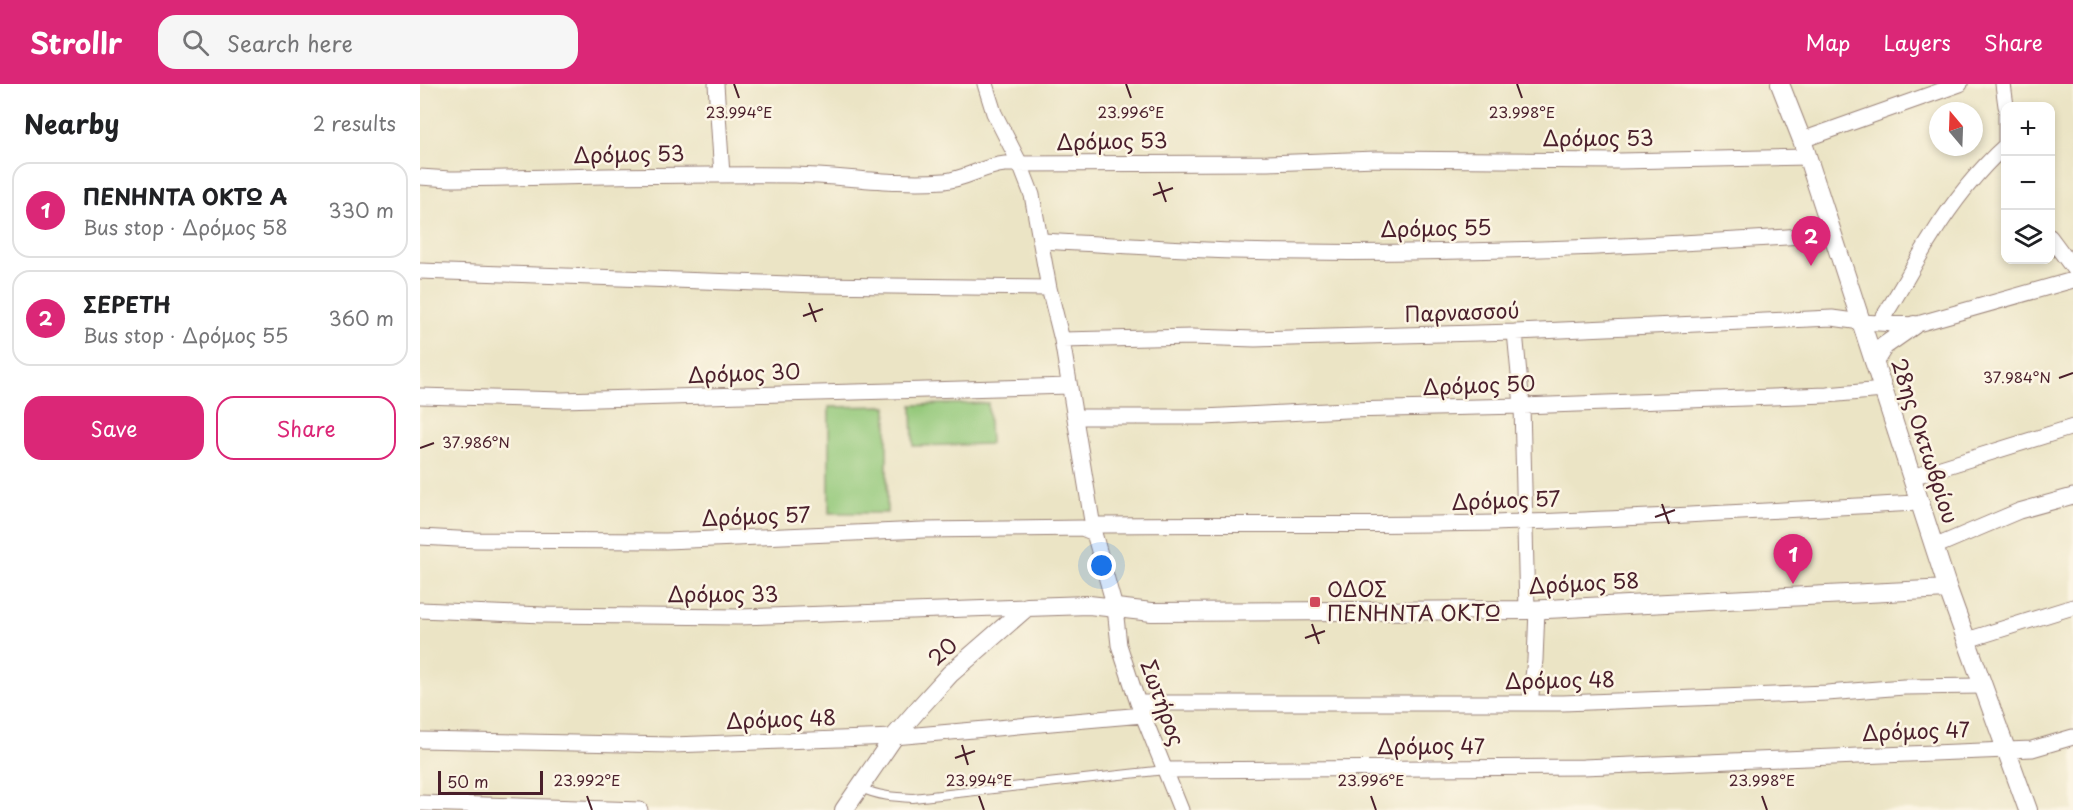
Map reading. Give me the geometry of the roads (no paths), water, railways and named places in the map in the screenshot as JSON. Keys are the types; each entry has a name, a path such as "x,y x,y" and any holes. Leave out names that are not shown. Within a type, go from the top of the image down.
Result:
{"street":[{"path":"716,84 722,175"},
{"path":"985,84 994,112 1020,164"},
{"name":"28ης Οκτωβρίου","path":"1780,84 1805,148 1833,234 1870,323 1874,362 1883,390 1948,589 2028,810"},
{"name":"Δρόμος 53","path":"420,177 450,179 722,175 823,176 907,182 956,179 993,165 1020,164 1268,163 1376,159 1620,161 1805,148 1960,84"},
{"path":"2003,84 2005,102"},
{"path":"1870,323 1895,301 1929,240 1954,203 2001,149"},
{"name":"Σωτήρος","path":"1020,164 1032,195 1048,288 1062,340 1093,529 1115,608 1119,645 1140,709 1181,810"},
{"name":"Δρόμος 55","path":"1041,241 1235,251 1448,251 1697,243 1833,234"},
{"path":"2055,244 2073,268"},
{"path":"420,271 817,285 1048,288"},
{"name":"Παρνασσού","path":"1062,340 1192,337 1255,339 1515,332 1832,318 1914,325 2073,280"},
{"path":"1874,362 1884,346 1914,325"},
{"path":"1515,332 1522,406 1526,522 1535,660 1530,703"},
{"name":"Δρόμος 30","path":"420,396 561,400 1070,386"},
{"name":"Δρόμος 50","path":"1076,417 1204,417 1347,410 1827,395 1883,390"},
{"path":"1912,477 2073,427"},
{"path":"1934,547 2019,511 2073,496"},
{"name":"Δρόμος 57","path":"420,537 476,540 666,542 923,530 1093,529 1222,524 1355,526 1526,522 1920,503"},
{"name":"Δρόμος 58","path":"1027,607 1089,605 1152,612 1532,610 1948,589"},
{"name":"Δρόμος 33","path":"420,610 543,615 740,617 1027,607"},
{"name":"20","path":"844,810 894,736 950,674 1027,607"},
{"path":"1966,640 2073,607"},
{"name":"Δρόμος 48","path":"420,740 672,745 894,736 1140,709 1530,703 1827,693 1904,687 1983,686"},
{"name":"Δρόμος 47","path":"1165,770 1583,767 2032,749 2073,737"},
{"path":"420,803 640,810"}],"lane":[{"name":"Δρόμος 47","path":"860,787 875,794 913,798 1165,770"}],"place":[{"name":"ΣΕΡΕΤΗ","path":"1811,266"},
{"name":"ΠΕΝΗΝΤΑ ΟΚΤΩ Α","path":"1793,584"},
{"name":"ΟΔΟΣ ΠΕΝΗΝΤΑ ΟΚΤΩ","path":"1315,602"}]}
